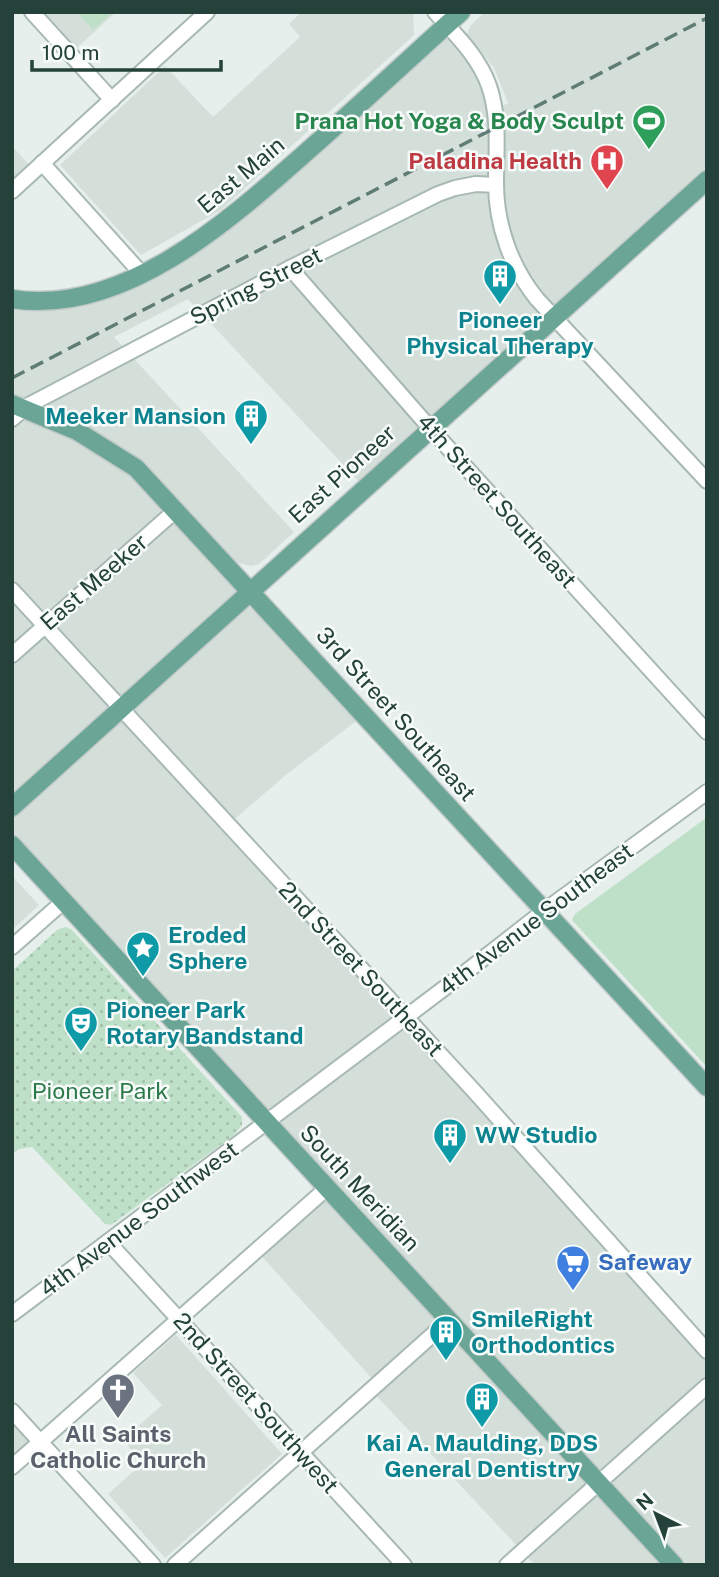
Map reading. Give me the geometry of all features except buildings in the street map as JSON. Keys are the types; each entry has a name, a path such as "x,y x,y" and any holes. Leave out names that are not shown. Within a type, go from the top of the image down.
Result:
{"main road":[{"name":"East Main","path":"12,299 71,299 106,289 177,254 231,218 441,19 461,12"},
{"name":"East Pioneer","path":"12,807 707,180"},
{"name":"3rd Street Southeast","path":"16,410 77,431 136,468 707,1087"},
{"name":"South Meridian","path":"12,845 674,1565"}],"street":[{"path":"32,12 112,100"},
{"path":"12,191 207,12"},
{"path":"441,19 478,64 489,86 496,119 496,185 505,236 513,261 532,292 554,317 707,481"},
{"path":"42,163 141,273"},
{"name":"Spring Street","path":"16,410 438,194 465,186 496,185"},
{"name":"4th Street Southeast","path":"290,268 430,428 707,732"},
{"name":"East Meeker","path":"12,655 176,510"},
{"name":"2nd Street Southeast","path":"12,590 406,1017 707,1351"},
{"name":"4th Avenue Southeast","path":"267,1124 544,911 707,792"},
{"path":"12,947 64,901"},
{"name":"4th Avenue Southwest","path":"12,1314 267,1124"},
{"path":"12,1467 327,1188"},
{"name":"2nd Street Southwest","path":"108,1242 404,1565"},
{"path":"175,1565 449,1320"},
{"path":"507,1565 707,1386"},
{"path":"12,1411 153,1565"}],"shaded area":[{"path":"32,12 116,12 70,54"},
{"path":"301,12 413,12 414,35 221,210 141,255 60,165 165,66 213,117 300,37 289,24"},
{"path":"485,12 707,12 707,180 364,487 188,299 114,337 294,532 259,564 251,566 234,562 364,715 287,774 229,824 707,1351 707,1565 535,1565 371,1390 377,1384 256,1250 327,1188 12,845 12,299 60,300 177,254 447,25 462,41 495,110 508,103 494,68 467,34 471,25"},
{"path":"12,146 34,170 12,191"},
{"path":"12,876 39,905 12,930"},
{"path":"176,1335 282,1454 165,1558 108,1494 143,1463 123,1440 162,1405 133,1373"},
{"path":"12,1411 41,1442 12,1467"}],"green space":[{"path":"77,12 113,12 93,30"},
{"path":"706,818 707,1067 572,920 575,914"},
{"name":"Pioneer Park","path":"65,927 71,929 242,1117 242,1125 234,1135 111,1225 105,1224 32,1147 19,1149 12,1154 12,971 57,930"}],"railway":[{"path":"12,378 707,18"}],"place":[{"name":"Prana Hot Yoga & Body Sculpt","path":"649,151"},
{"name":"Paladina Health","path":"607,191"},
{"name":"Pioneer Physical Therapy","path":"500,306"},
{"name":"Meeker Mansion","path":"251,446"},
{"name":"Eroded Sphere","path":"143,978"},
{"name":"Pioneer Park Rotary Bandstand","path":"81,1053"},
{"name":"WW Studio","path":"450,1165"},
{"name":"Safeway","path":"573,1292"},
{"name":"SmileRight Orthodontics","path":"446,1362"},
{"name":"All Saints Catholic Church","path":"118,1420"},
{"name":"Kai A. Maulding, DDS General Dentistry","path":"482,1429"}]}
